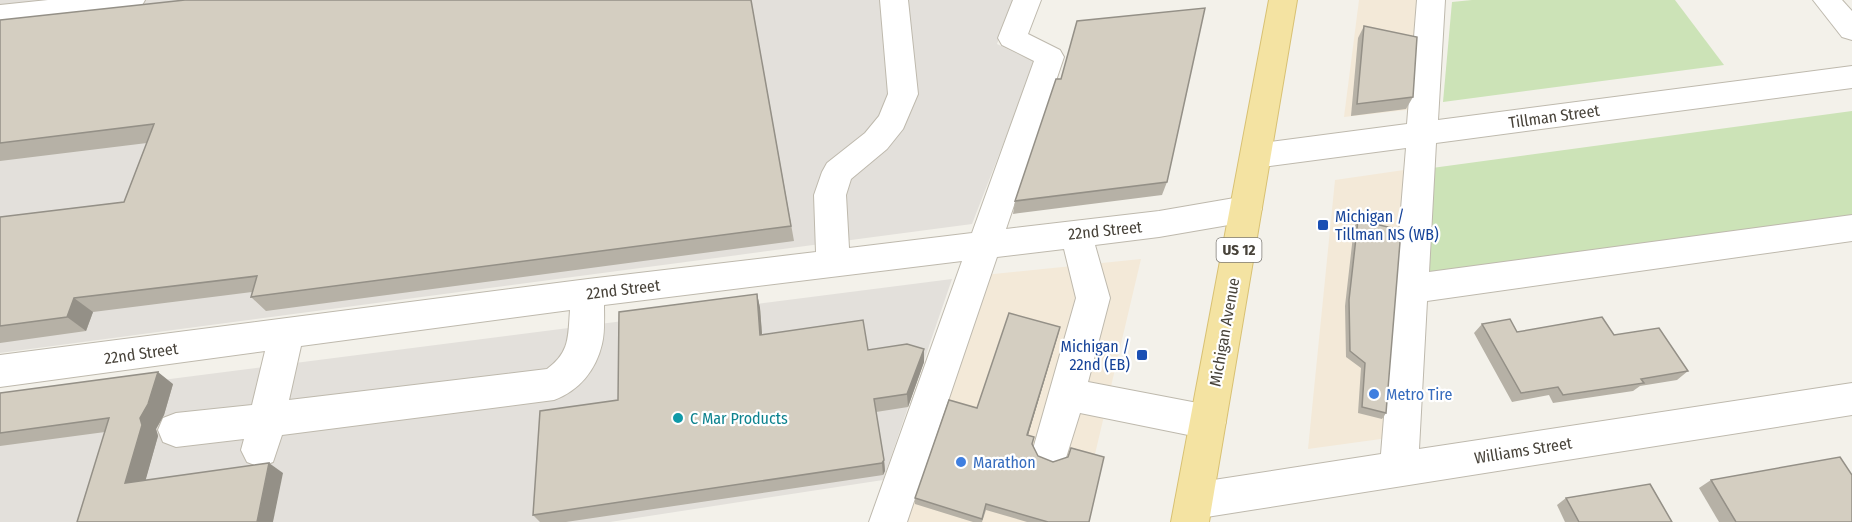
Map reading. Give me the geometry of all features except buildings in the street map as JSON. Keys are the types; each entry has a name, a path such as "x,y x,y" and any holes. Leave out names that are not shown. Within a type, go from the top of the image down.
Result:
{"main road":[{"name":"Michigan Avenue","path":"1192,511 1283,0"}],"street":[{"path":"0,15 131,0"},
{"path":"833,264 830,205 832,184 838,172 876,141 892,121 903,94 894,0"},
{"path":"888,522 1050,57 1012,38 1027,0"},
{"path":"1398,469 1431,0"},
{"path":"1827,0 1852,30"},
{"name":"Tillman Street","path":"1255,156 1852,77"},
{"name":"22nd Street","path":"0,371 588,293 1159,224 1246,209"},
{"path":"1411,289 1852,228"},
{"path":"1052,449 1093,298 1076,233"},
{"path":"176,429 263,434 404,404 554,384 572,371 585,344 588,293"},
{"path":"263,434 286,333"},
{"path":"1067,394 1208,422"},
{"name":"Williams Street","path":"1192,511 1398,469 1852,399"}],"shaded area":[{"path":"0,0 1013,0 997,44 1035,62 972,224 0,353"},
{"path":"1359,0 1423,0 1415,109 1344,117"},
{"path":"1404,170 1388,438 1308,449 1335,180"},
{"path":"1141,259 1079,522 902,522 984,275"},
{"path":"952,279 883,480 610,522 0,522 0,414 6,400"}],"green space":[{"path":"1472,0 1675,0 1724,65 1443,102 1452,2"},
{"path":"1852,111 1852,218 1422,279 1432,168"}],"place":[{"name":"Michigan / Tillman NS (WB)","path":"1323,225"},
{"name":"Michigan / 22nd (EB)","path":"1142,355"},
{"name":"Metro Tire","path":"1374,394"},
{"name":"C Mar Products","path":"678,418"},
{"name":"Marathon","path":"961,462"}]}
